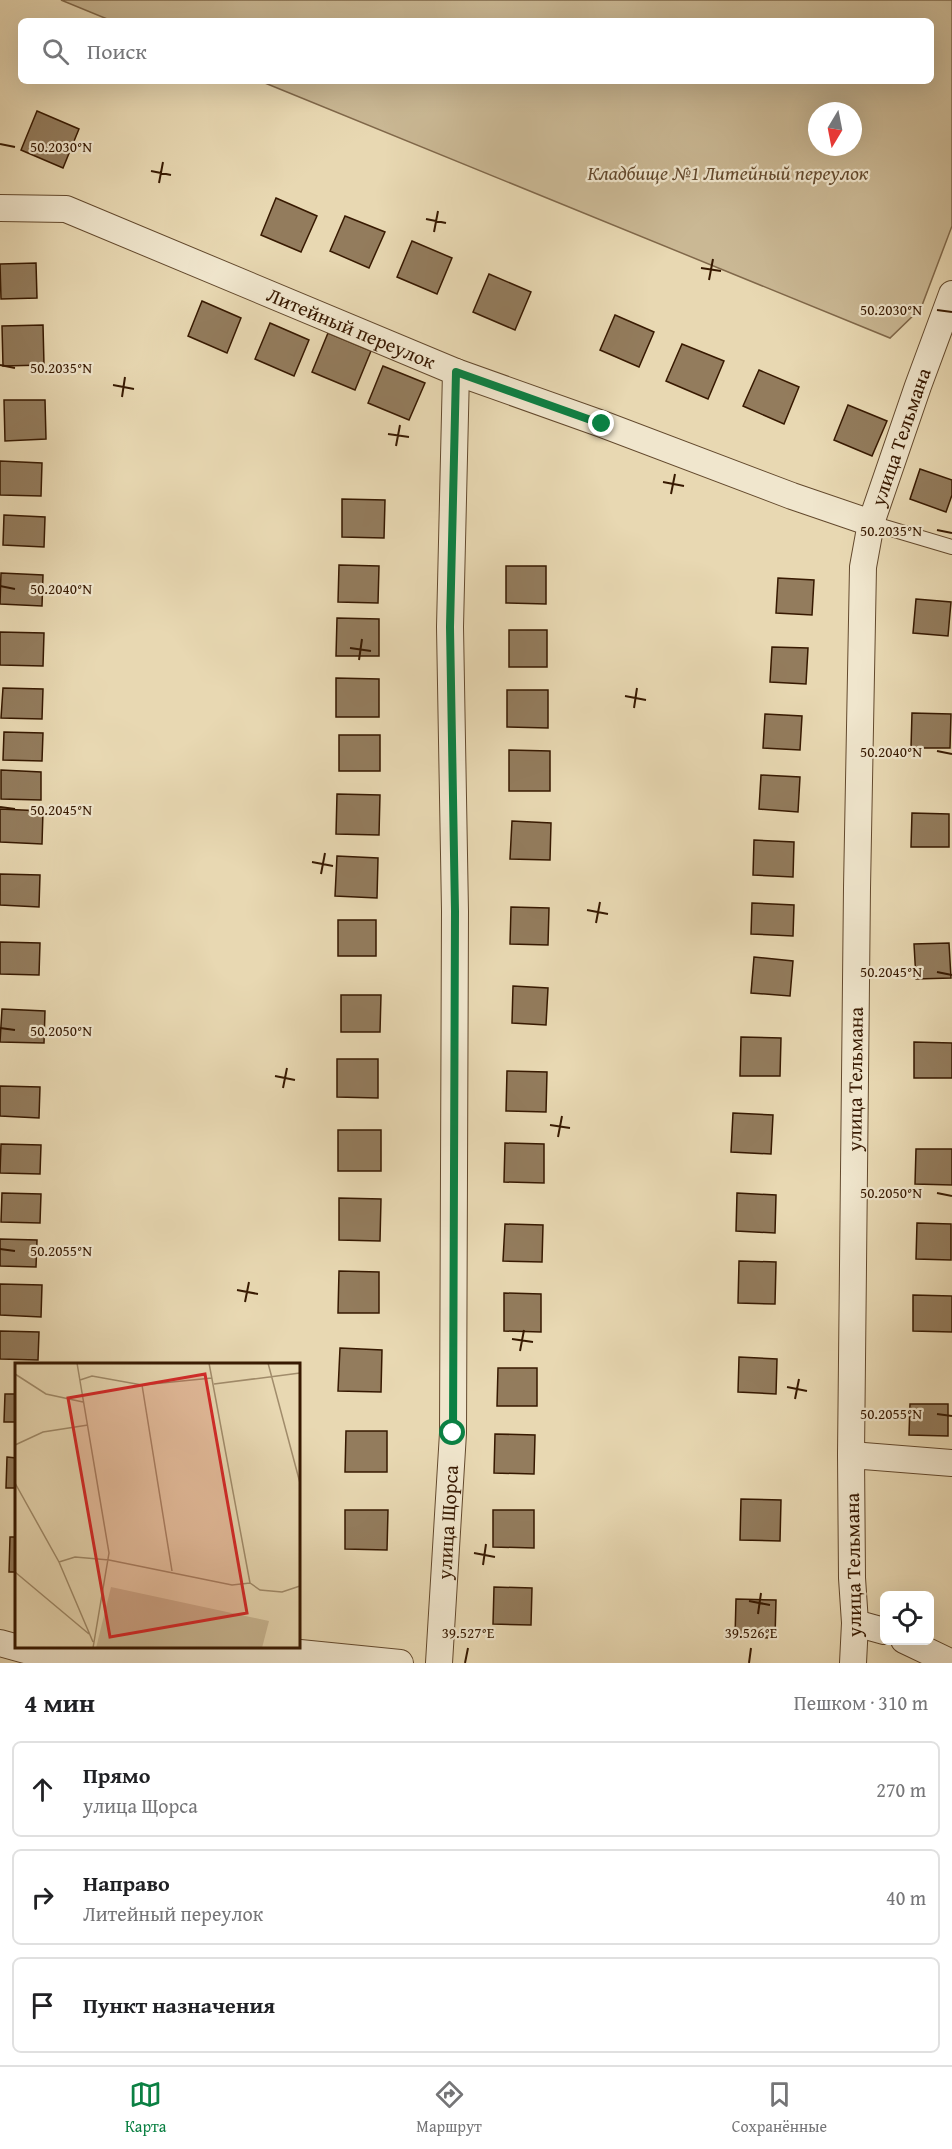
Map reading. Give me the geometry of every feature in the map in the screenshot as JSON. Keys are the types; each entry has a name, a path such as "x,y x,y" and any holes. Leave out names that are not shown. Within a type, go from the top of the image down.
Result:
{"street":[{"name":"Литейный переулок","path":"0,208 66,208 456,372 871,523"},
{"name":"улица Тельмана","path":"853,1663 855,1623 852,1578 851,1455 857,1008 856,888 863,579 871,523 952,294"},
{"name":"улица Щорса","path":"439,1663 453,1433 455,911 450,627 456,372"},
{"path":"851,1455 952,1462"},
{"path":"855,1623 880,1630"},
{"path":"0,1642 15,1647"},
{"path":"913,1645 952,1663"},
{"path":"19,1648 29,1651 280,1651 400,1663"}],"lane":[{"path":"871,523 952,547"}],"green space":[{"name":"Кладбище №1 Литейный переулок","path":"61,0 952,0 952,226 921,308 890,338 267,84 934,84 934,18 105,18"}],"building":[{"path":"37,111 79,129 63,168 21,150"},
{"path":"276,198 317,216 301,252 261,235"},
{"path":"345,216 385,232 369,268 330,251"},
{"path":"412,241 452,258 437,294 397,277"},
{"path":"36,263 37,298 1,299 0,264"},
{"path":"489,274 531,292 515,330 473,312"},
{"path":"202,301 241,318 227,353 188,336"},
{"path":"615,315 654,332 639,367 600,350"},
{"path":"270,323 309,340 294,376 255,359"},
{"path":"43,325 44,365 3,366 2,326"},
{"path":"328,333 371,351 355,390 312,372"},
{"path":"682,344 724,361 708,399 666,381"},
{"path":"383,366 425,383 409,420 368,403"},
{"path":"759,370 799,387 784,424 743,406"},
{"path":"4,400 45,400 46,439 5,441"},
{"path":"848,405 887,421 872,456 834,440"},
{"path":"0,461 42,463 41,496 0,495"},
{"path":"920,469 952,480 952,495 946,512 910,499"},
{"path":"342,499 385,500 384,538 342,537"},
{"path":"4,515 45,517 44,547 3,545"},
{"path":"339,565 379,566 378,603 338,602"},
{"path":"506,566 546,566 546,604 506,603"},
{"path":"1,573 43,575 42,606 0,604"},
{"path":"778,578 814,580 812,615 776,613"},
{"path":"916,599 951,602 948,636 913,633"},
{"path":"337,618 379,619 379,656 336,656"},
{"path":"509,630 547,630 547,667 509,667"},
{"path":"0,632 44,633 43,666 0,665"},
{"path":"772,647 808,648 806,684 770,682"},
{"path":"336,678 379,679 379,717 336,717"},
{"path":"3,688 43,689 42,719 1,718"},
{"path":"507,690 548,690 548,728 507,727"},
{"path":"912,713 951,714 950,748 911,748"},
{"path":"765,714 802,716 800,750 763,748"},
{"path":"4,732 43,733 42,761 3,760"},
{"path":"339,735 380,735 380,771 339,771"},
{"path":"509,750 550,751 550,791 509,791"},
{"path":"1,770 41,772 41,800 1,799"},
{"path":"761,775 800,777 798,812 759,809"},
{"path":"337,794 380,795 379,835 336,834"},
{"path":"0,809 43,811 42,844 0,842"},
{"path":"912,813 949,814 949,847 911,847"},
{"path":"512,821 551,823 550,860 510,859"},
{"path":"754,840 794,842 793,877 753,875"},
{"path":"337,856 378,858 377,898 335,896"},
{"path":"0,874 40,875 39,907 0,905"},
{"path":"752,903 794,905 793,936 751,934"},
{"path":"511,907 549,908 548,945 510,944"},
{"path":"338,920 376,920 376,956 338,956"},
{"path":"0,942 40,943 39,975 0,974"},
{"path":"949,943 951,978 916,979 914,944"},
{"path":"754,957 793,961 790,996 751,993"},
{"path":"513,986 548,988 546,1025 512,1023"},
{"path":"341,995 381,995 380,1032 341,1032"},
{"path":"2,1009 45,1011 44,1043 0,1042"},
{"path":"741,1037 781,1038 780,1076 740,1076"},
{"path":"914,1042 952,1043 952,1078 914,1078"},
{"path":"337,1059 378,1059 378,1098 337,1097"},
{"path":"507,1071 547,1072 546,1112 506,1111"},
{"path":"0,1086 40,1087 39,1118 0,1116"},
{"path":"733,1113 773,1115 771,1154 731,1152"},
{"path":"338,1130 381,1130 381,1171 338,1171"},
{"path":"505,1143 544,1144 544,1183 504,1182"},
{"path":"1,1144 41,1145 40,1174 0,1173"},
{"path":"916,1149 952,1149 952,1185 915,1184"},
{"path":"2,1193 41,1194 40,1223 1,1222"},
{"path":"737,1193 776,1195 775,1233 736,1231"},
{"path":"339,1198 381,1199 380,1241 339,1240"},
{"path":"917,1223 951,1224 951,1260 916,1259"},
{"path":"505,1224 543,1225 542,1262 503,1261"},
{"path":"0,1239 37,1240 36,1267 0,1266"},
{"path":"739,1261 776,1262 775,1304 738,1303"},
{"path":"339,1271 379,1272 379,1313 338,1313"},
{"path":"0,1284 42,1285 41,1317 0,1315"},
{"path":"504,1293 541,1294 541,1332 504,1331"},
{"path":"913,1295 952,1296 952,1332 913,1331"},
{"path":"0,1331 39,1332 38,1360 0,1359"},
{"path":"340,1348 382,1350 381,1392 338,1391"},
{"path":"739,1357 777,1359 776,1394 738,1392"},
{"path":"498,1368 537,1368 537,1406 497,1406"},
{"path":"5,1394 15,1394 15,1422 4,1422"},
{"path":"910,1404 948,1404 948,1436 909,1435"},
{"path":"346,1431 387,1431 387,1472 345,1472"},
{"path":"495,1434 535,1435 534,1474 494,1473"},
{"path":"7,1457 15,1458 15,1488 6,1488"},
{"path":"741,1499 781,1500 780,1541 740,1540"},
{"path":"345,1510 388,1510 387,1550 345,1549"},
{"path":"493,1510 534,1510 534,1548 493,1547"},
{"path":"10,1537 15,1537 15,1572 9,1572"},
{"path":"494,1587 532,1588 531,1625 493,1624"},
{"path":"736,1599 776,1600 775,1638 735,1637"}],"route":[{"path":"453,1433 455,911 450,627 456,372 602,424"}]}
